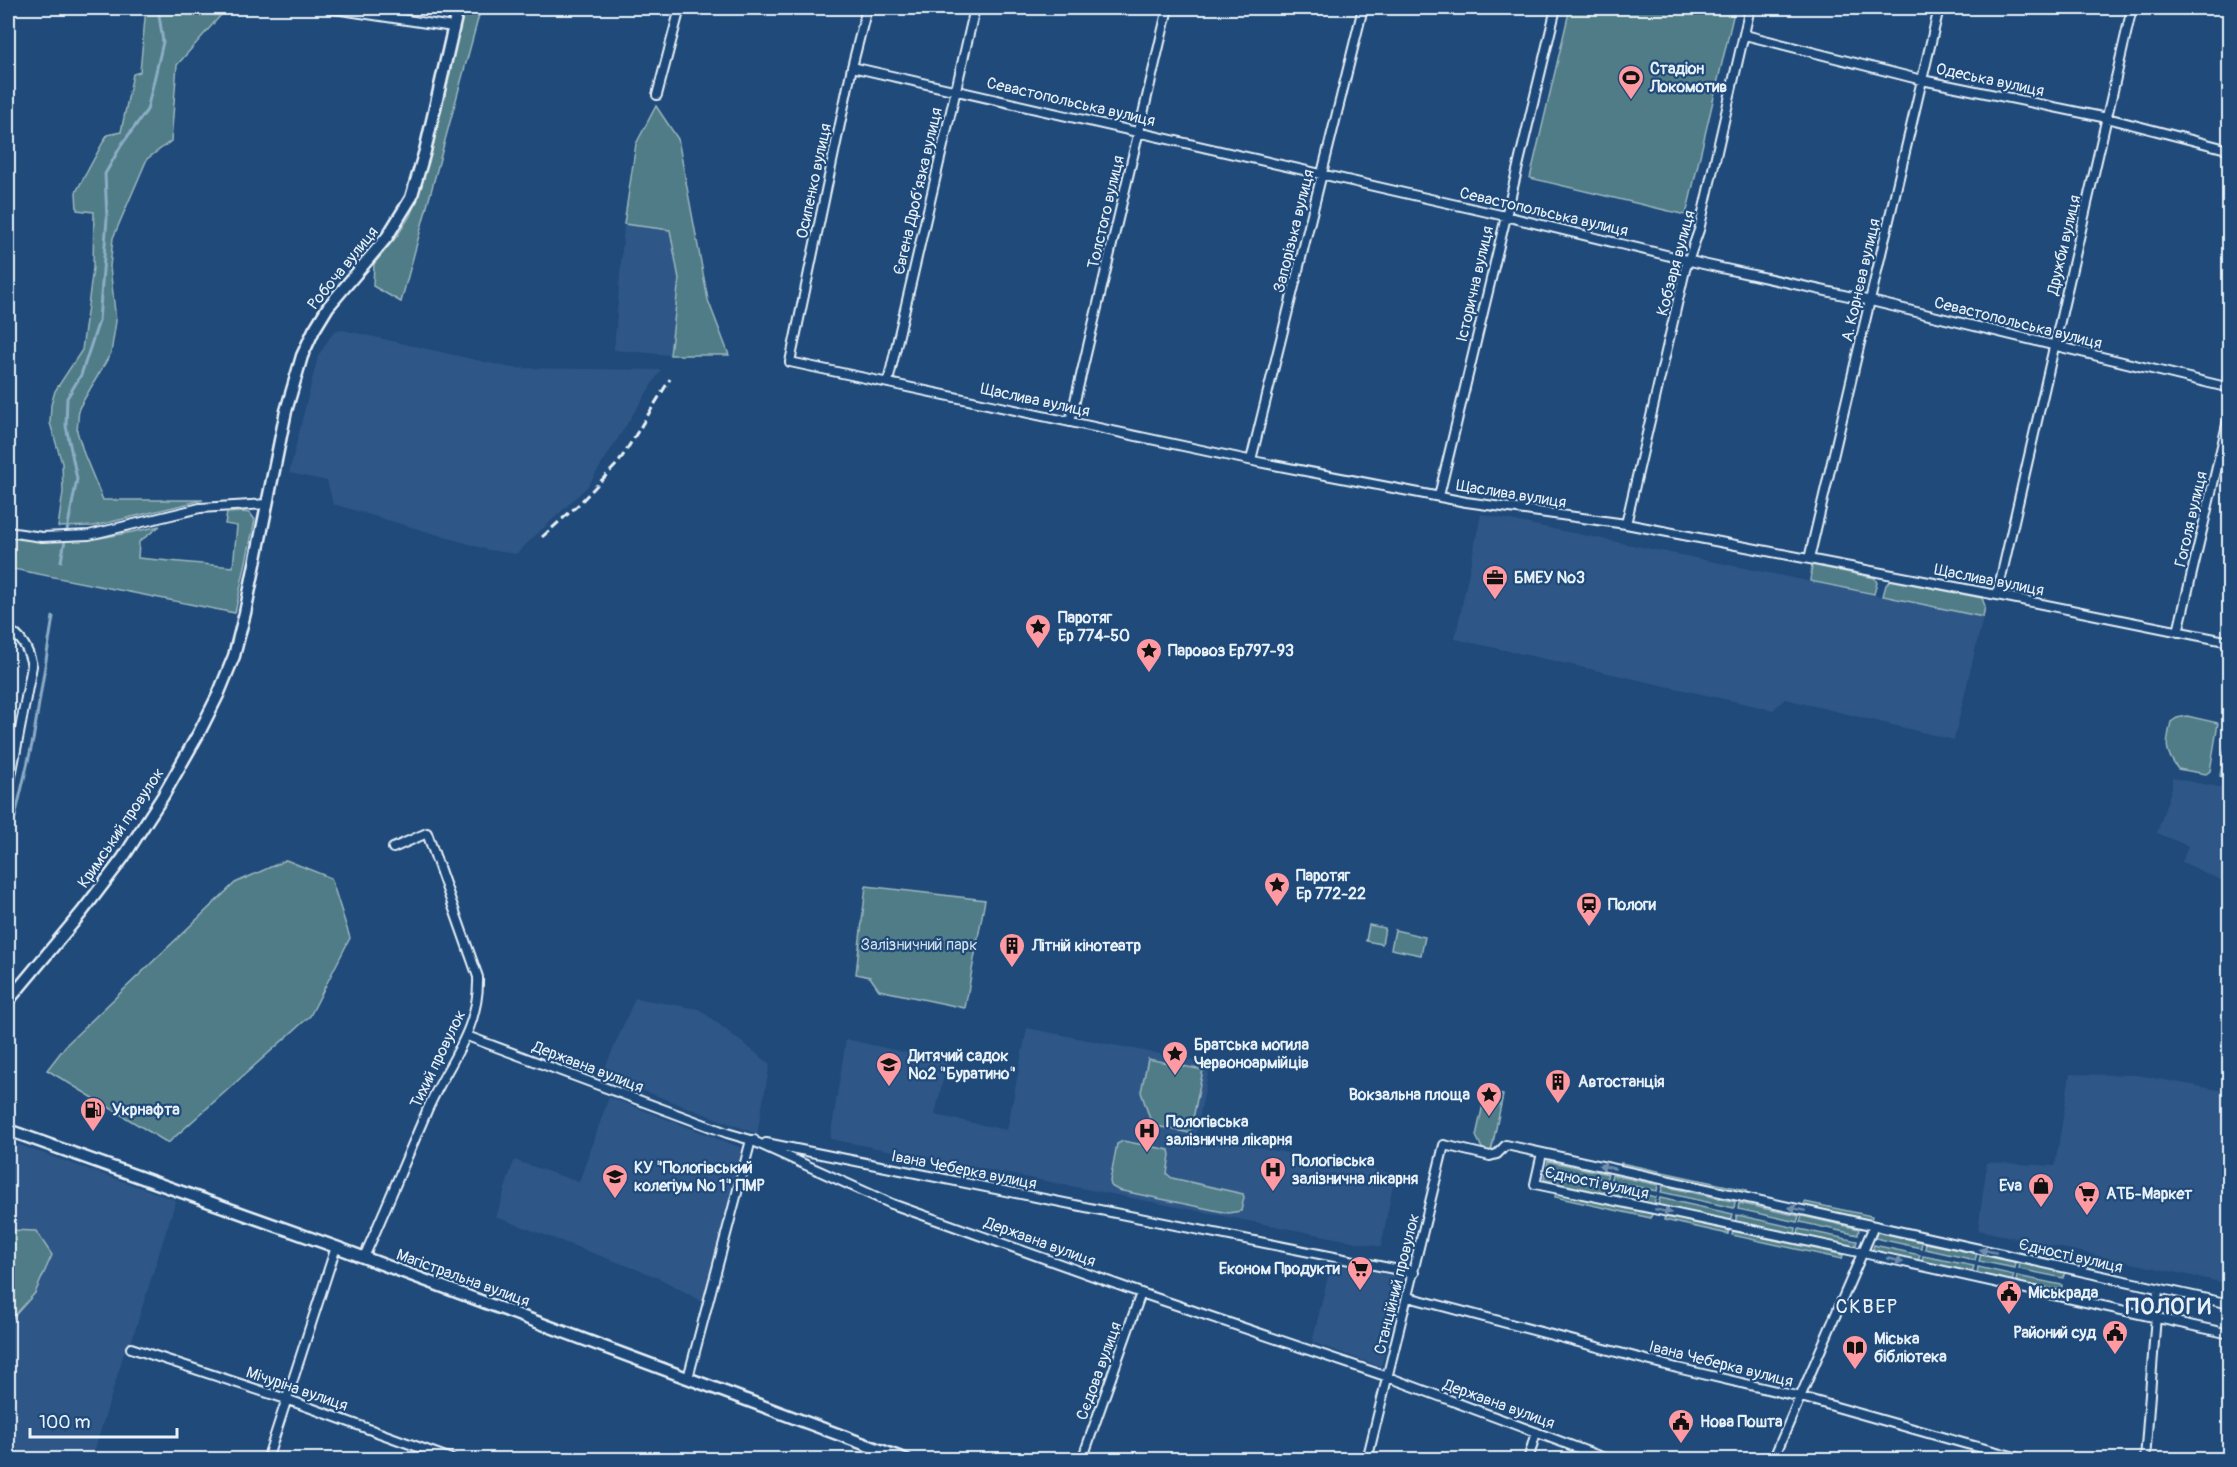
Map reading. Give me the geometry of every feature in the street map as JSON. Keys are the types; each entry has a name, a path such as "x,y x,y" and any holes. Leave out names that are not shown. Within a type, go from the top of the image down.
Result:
{"street":[{"path":"328,8 453,27"},
{"name":"Робоча вулиця","path":"234,656 254,575 291,392 310,339 336,296 394,228 411,198 425,151 458,8"},
{"path":"657,95 680,8"},
{"name":"Осипенко вулиця","path":"790,362 852,67 867,8"},
{"name":"Євгена Дроб’язка вулиця","path":"888,381 975,8"},
{"name":"Толстого вулиця","path":"1070,422 1168,8"},
{"name":"Запорізька вулиця","path":"1251,460 1363,8"},
{"name":"Історична вулиця","path":"1439,496 1556,8"},
{"name":"Кобзаря вулиця","path":"1626,525 1688,260 1699,230 1750,8"},
{"name":"А. Корнєва вулиця","path":"1809,559 1938,8"},
{"name":"Дружби вулиця","path":"1997,595 2132,8"},
{"name":"Одеська вулиця","path":"1745,35 1922,80 2107,118 2229,150"},
{"name":"Севастопольська вулиця","path":"852,67 1506,216 2229,388"},
{"name":"Щаслива вулиця","path":"790,362 1251,460 1439,496 1626,525 1809,559 2229,642"},
{"name":"Гоголя вулиця","path":"2178,633 2229,412"},
{"path":"8,532 42,537 89,535 200,508 268,504"},
{"path":"8,630 15,633 29,651 32,666 8,792"},
{"name":"Кримський провулок","path":"8,1000 101,889 147,823 200,731 234,656"},
{"name":"Тихий провулок","path":"364,1257 443,1075 467,1036 476,1011 479,993 478,977 427,833 393,848"},
{"name":"Державна вулиця","path":"467,1036 751,1140 881,1200 1141,1293 1388,1377 1610,1460"},
{"name":"Магістральна вулиця","path":"8,1130 364,1257 907,1460"},
{"path":"688,1378 751,1140"},
{"name":"Івана Чеберка вулиця","path":"751,1140 1414,1273"},
{"name":"Станційний провулок","path":"1367,1460 1444,1145 1490,1156 1497,1154 1506,1145 1542,1153"},
{"name":"Єдності вулиця","path":"2229,1304 1542,1153 1535,1184 1863,1253 2229,1334"},
{"path":"1773,1460 1874,1226"},
{"path":"267,1460 336,1247"},
{"path":"2145,1460 2158,1289"},
{"name":"Сєдова вулиця","path":"1082,1460 1141,1293"},
{"name":"Івана Чеберка вулиця","path":"1408,1297 1686,1370 1801,1397 2027,1460"},
{"name":"Мічуріна вулиця","path":"131,1348 286,1399 454,1460"},
{"path":"1528,1460 1536,1432"},
{"path":"1989,1460 1992,1451"}],"shaded area":[{"path":"624,224 670,230 679,279 670,355 614,350"},
{"path":"343,330 512,368 661,370 588,486 516,554 489,550 333,504 327,481 289,473 318,356 334,331"},
{"path":"1481,514 1983,617 1954,740 1785,699 1773,710 1455,639"},
{"path":"2172,778 2229,789 2229,884 2182,862 2188,846 2157,833 2172,787"},
{"path":"635,998 699,1009 770,1064 757,1134 602,1075"},
{"name":"Пологівська залізнична лікарня","path":"1027,1028 1210,1064 1196,1135 1395,1174 1381,1247 830,1139 846,1039 947,1062 935,1115 1007,1130"},
{"path":"2070,1074 2138,1075 2229,1092 2230,1208 2225,1225 2229,1226 2229,1284 1978,1230 1987,1162 2055,1166"},
{"name":"КУ \"Пологівський колегіум № 1\" ПМР","path":"609,1097 742,1148 703,1302 657,1277 496,1217 514,1160 579,1182"},
{"path":"8,1141 176,1200 131,1343 125,1350 92,1459 8,1459 8,1323 35,1293 52,1255 36,1231 8,1230"},
{"path":"1331,1264 1404,1278 1381,1367 1312,1342"}],"green space":[{"path":"146,8 222,8 221,15 177,65 171,141 147,159 113,238 110,267 116,321 111,353 79,408 77,431 103,500 203,500 94,526 58,527 63,492 62,463 50,423 51,405 55,391 82,350 93,268 94,212 77,210 76,192 107,135 121,132 133,74 140,72"},
{"path":"463,8 481,8 401,302 373,286 374,264 410,216 419,193 432,150"},
{"name":"Стадіон Локомотив","path":"1570,8 1735,8 1686,215 1530,178"},
{"path":"656,106 678,139 708,300 729,355 670,355 679,279 670,230 624,224 636,144"},
{"path":"227,513 250,513 255,520 235,613 8,568 8,537 48,541 84,540 160,526 139,542 138,558 233,567 237,526 225,524"},
{"path":"1812,565 1875,578 1877,583 1874,594 1810,581"},
{"path":"1890,580 1982,598 1985,606 1983,617 1883,596"},
{"path":"2187,716 2218,723 2210,771 2206,774 2178,769 2168,752 2167,742 2171,722"},
{"path":"2229,726 2229,779 2225,779 2220,776"},
{"path":"286,860 331,878 350,938 310,1016 168,1143 47,1070 67,1044 235,883"},
{"name":"Залізничний парк","path":"866,886 985,900 965,1008 879,990 870,977 856,974"},
{"path":"1369,925 1385,928 1382,944 1366,941"},
{"path":"1395,930 1425,937 1421,955 1391,949"},
{"path":"1148,1059 1203,1070 1190,1133 1152,1125 1141,1092"},
{"path":"1486,1091 1503,1095 1491,1152 1483,1150 1476,1136"},
{"path":"1123,1141 1169,1150 1167,1174 1172,1178 1243,1194 1241,1211 1228,1213 1118,1190 1111,1186 1117,1144"},
{"path":"1548,1161 1608,1174 1606,1180 1547,1167"},
{"path":"1621,1163 1746,1190 1745,1194 1620,1167"},
{"path":"1545,1173 1605,1186 1604,1193 1544,1180"},
{"path":"1612,1175 1658,1185 1657,1191 1610,1181"},
{"path":"1663,1186 1735,1202 1734,1208 1661,1192"},
{"path":"1609,1187 1656,1197 1654,1204 1608,1194"},
{"path":"1556,1193 1652,1213 1651,1218 1555,1197"},
{"path":"1660,1198 1733,1214 1731,1221 1658,1205"},
{"path":"1805,1202 1872,1216 1871,1220 1804,1206"},
{"path":"1739,1203 1799,1216 1797,1222 1738,1209"},
{"path":"1737,1215 1796,1228 1795,1235 1735,1222"},
{"path":"1665,1216 1729,1230 1728,1234 1664,1220"},
{"path":"1802,1216 1859,1229 1858,1235 1800,1222"},
{"path":"1799,1229 1857,1241 1855,1248 1798,1235"},
{"path":"8,1230 36,1231 52,1255 35,1293 8,1323"},
{"path":"1733,1231 1843,1255 1842,1259 1732,1235"},
{"path":"1877,1232 1922,1242 1921,1248 1875,1238"},
{"path":"1926,1243 1977,1253 1975,1260 1925,1249"},
{"path":"1874,1245 1920,1255 1918,1261 1872,1252"},
{"path":"1981,1254 2016,1262 2015,1268 1979,1261"},
{"path":"1923,1256 1974,1266 1972,1273 1922,1262"},
{"path":"2020,1263 2065,1272 2063,1278 2019,1269"},
{"path":"1978,1267 2014,1275 2012,1281 1977,1274"},
{"path":"2017,1276 2062,1285 2060,1292 2016,1282"}],"waterway":[{"path":"61,561 77,479 66,426 67,398 81,375 99,321 107,219 105,174 122,144 147,110 163,42 158,8"},
{"path":"8,847 33,740 53,617"}],"railway":[{"path":"542,537 579,504 619,462 670,379"}],"place":[{"name":"Стадіон Локомотив","path":"1631,101"},
{"name":"БМЕУ №3","path":"1495,601"},
{"name":"Паротяг Ер 774-50","path":"1038,650"},
{"name":"Паровоз Ер797-93","path":"1149,674"},
{"name":"Паротяг Ер 772-22","path":"1277,908"},
{"name":"Пологи","path":"1589,928"},
{"name":"Літній кінотеатр","path":"1012,969"},
{"name":"Братська могила Червоноармійців","path":"1175,1077"},
{"name":"Дитячий садок №2 \"Буратино\"","path":"889,1088"},
{"name":"Автостанція","path":"1558,1105"},
{"name":"Вокзальна площа","path":"1489,1118"},
{"name":"Укрнафта","path":"93,1133"},
{"name":"Пологівська залізнична лікарня","path":"1147,1154"},
{"name":"Пологiвська залiзнична лiкарня","path":"1273,1193"},
{"name":"КУ \"Пологівський колегіум № 1\" ПМР","path":"615,1200"},
{"name":"Eva","path":"2041,1209"},
{"name":"АТБ-Маркет","path":"2087,1217"},
{"name":"Економ Продукти","path":"1360,1292"},
{"name":"Міськрада","path":"2009,1316"},
{"name":"Районий суд","path":"2115,1356"},
{"name":"Міська бібліотека","path":"1855,1371"},
{"name":"Нова Пошта","path":"1681,1445"}],"district":[{"name":"СКВЕР","path":"1867,1306"},
{"name":"ПОЛОГИ","path":"2169,1307"}]}
